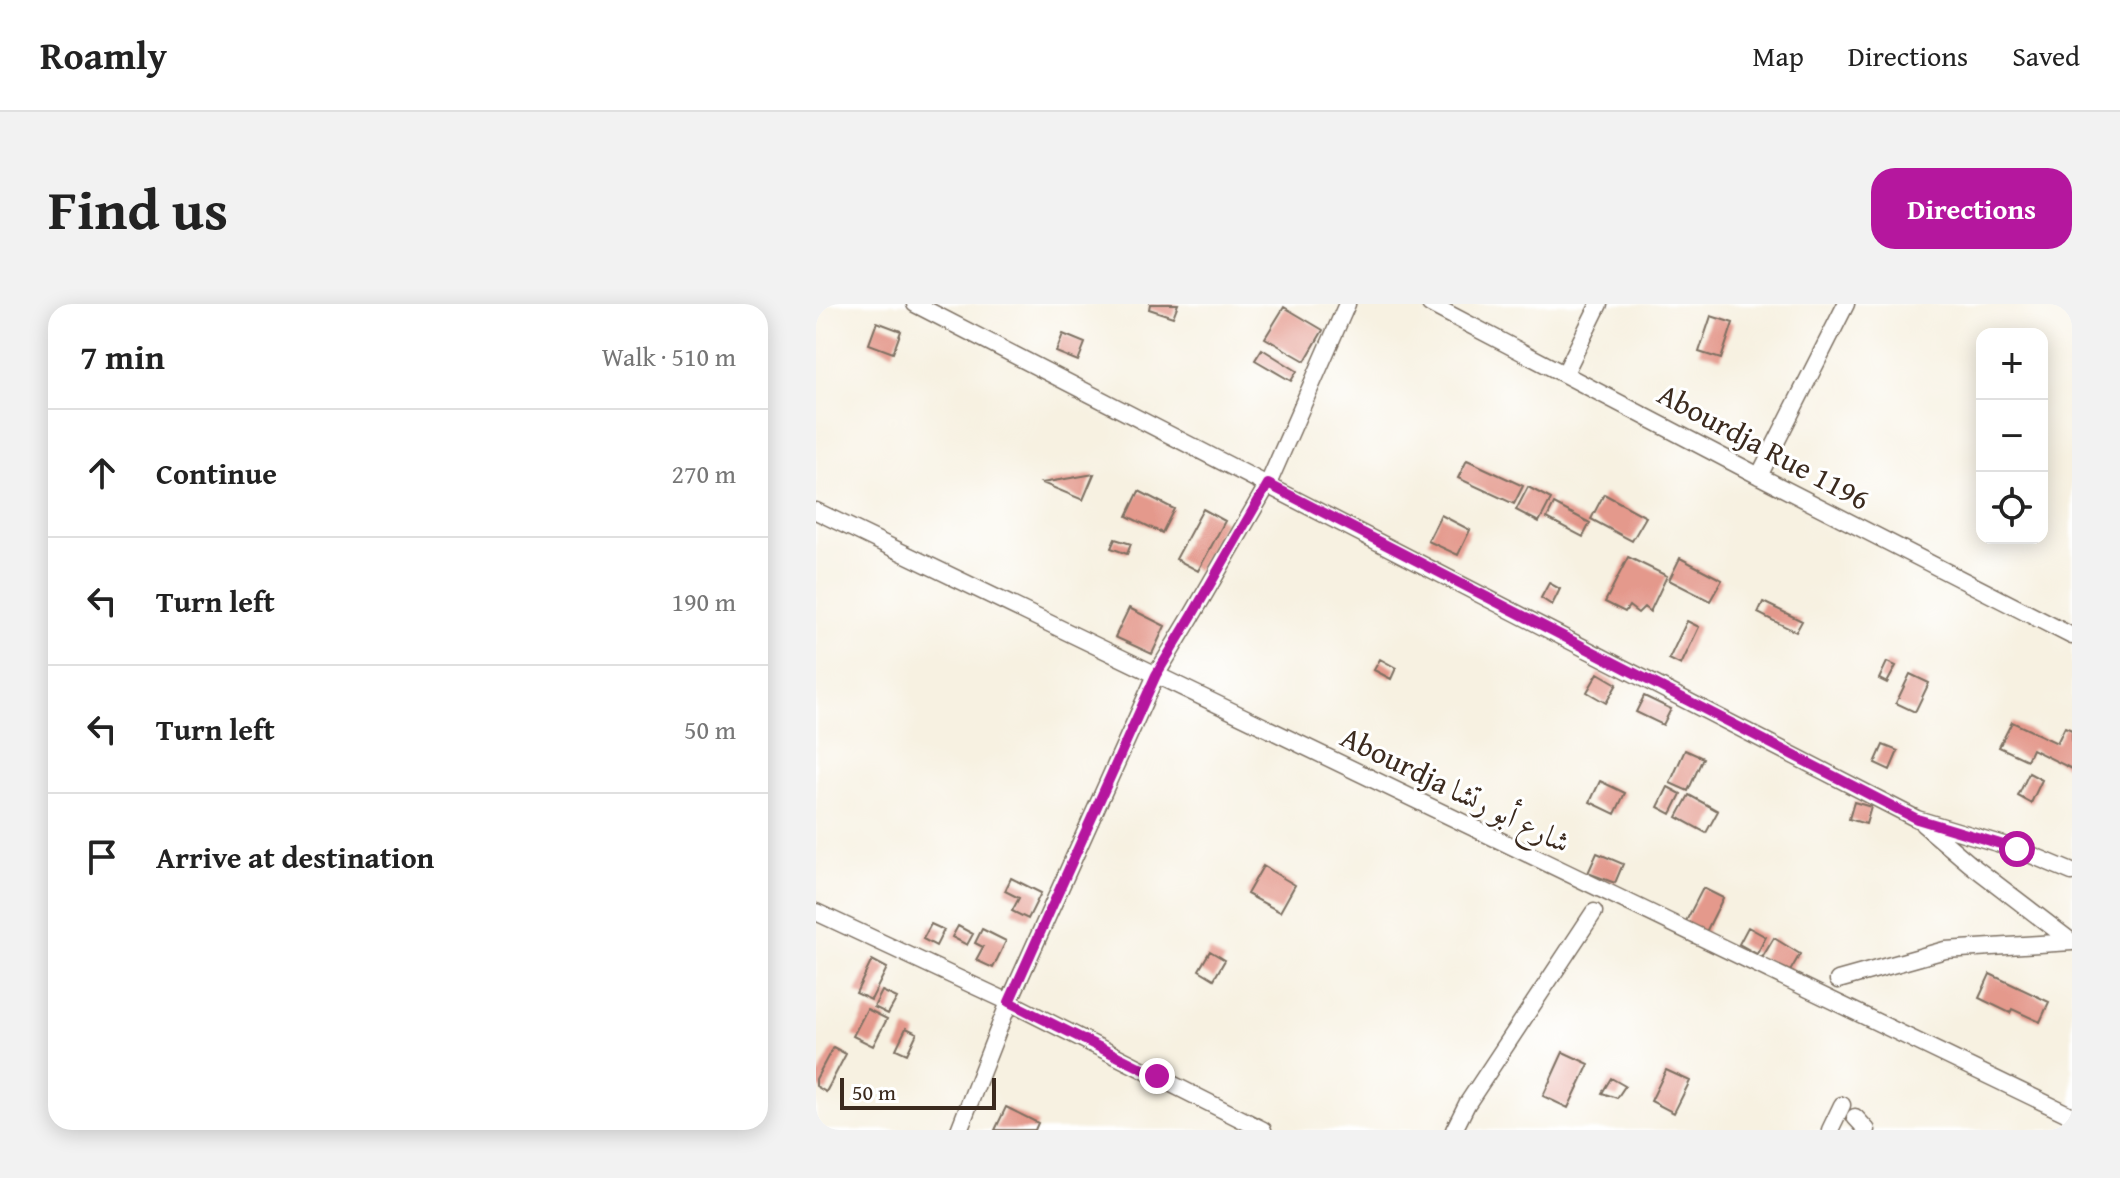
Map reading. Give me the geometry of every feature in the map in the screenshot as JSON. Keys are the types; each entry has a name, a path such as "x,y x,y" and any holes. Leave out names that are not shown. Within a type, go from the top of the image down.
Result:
{"street":[{"path":"915,304 1917,819 2017,849 2072,872"},
{"path":"959,1130 1009,1002 1156,675 1268,484 1347,304"},
{"name":"Abourdja Rue 1196","path":"1430,304 2072,636"},
{"path":"1565,373 1599,304"},
{"path":"1759,476 1846,304"},
{"name":"Abourdja شارع أبو رتشا","path":"816,511 2072,1116"},
{"path":"1838,980 1945,950 2072,942 1917,819"},
{"path":"816,912 1009,1002 1263,1130"},
{"path":"1454,1130 1467,1104 1594,912"},
{"path":"1830,1130 1842,1105"},
{"path":"1861,1130 1855,1117 1867,1130"}],"building":[{"path":"1150,304 1178,304 1173,317 1149,309"},
{"path":"1284,307 1323,330 1305,361 1265,338"},
{"path":"1711,316 1733,323 1721,359 1699,352"},
{"path":"877,322 901,331 893,353 869,344"},
{"path":"1063,334 1085,343 1078,361 1056,352"},
{"path":"1262,349 1297,371 1291,381 1255,360"},
{"path":"1467,460 1523,486 1514,504 1458,478"},
{"path":"1094,474 1083,500 1042,483"},
{"path":"1528,487 1551,499 1539,522 1516,510"},
{"path":"1139,491 1174,509 1162,533 1127,516"},
{"path":"1604,494 1646,517 1632,541 1591,519"},
{"path":"1554,504 1590,523 1583,537 1547,518"},
{"path":"1203,509 1225,521 1198,571 1176,559"},
{"path":"1441,515 1470,530 1458,555 1428,541"},
{"path":"1115,539 1131,544 1127,554 1111,548"},
{"path":"1628,557 1667,576 1650,612 1644,607 1638,613 1629,606 1625,612 1605,602"},
{"path":"1680,558 1722,580 1710,601 1669,580"},
{"path":"1549,583 1560,589 1552,605 1541,598"},
{"path":"1763,602 1802,621 1796,632 1758,613"},
{"path":"1129,608 1165,626 1152,654 1115,637"},
{"path":"1687,621 1699,627 1681,665 1669,659"},
{"path":"1380,659 1396,668 1391,679 1374,670"},
{"path":"1887,662 1896,666 1887,683 1879,679"},
{"path":"1598,673 1617,684 1606,703 1587,692"},
{"path":"1910,674 1929,683 1915,712 1896,703"},
{"path":"1644,696 1671,709 1663,725 1636,712"},
{"path":"2012,722 2057,743 2065,727 2072,730 2072,769 2032,749 2027,760 1999,747"},
{"path":"1883,745 1898,751 1890,770 1875,763"},
{"path":"1685,750 1703,758 1688,791 1670,783"},
{"path":"2029,773 2042,780 2031,803 2018,796"},
{"path":"1600,781 1625,793 1615,814 1590,802"},
{"path":"1668,787 1681,794 1671,814 1658,807"},
{"path":"1689,795 1718,811 1706,833 1677,817"},
{"path":"1854,802 1871,807 1866,824 1849,819"},
{"path":"1597,853 1623,864 1615,883 1588,873"},
{"path":"1263,866 1295,885 1280,912 1247,894"},
{"path":"1011,878 1041,893 1028,919 1012,911 1019,898 1005,891"},
{"path":"1703,888 1723,898 1704,936 1684,925"},
{"path":"931,924 944,930 936,946 923,939"},
{"path":"958,926 973,934 967,945 952,937"},
{"path":"1748,927 1766,937 1757,954 1739,944"},
{"path":"982,929 1006,941 993,968 976,960 983,947 975,943"},
{"path":"1774,938 1800,954 1789,973 1762,958"},
{"path":"1210,951 1225,960 1214,979 1199,970"},
{"path":"872,960 887,968 871,1000 856,993"},
{"path":"1990,974 2049,1002 2040,1022 2012,1009 2010,1013 1979,998"},
{"path":"882,991 897,998 888,1014 874,1007"},
{"path":"867,1009 887,1019 873,1046 853,1036"},
{"path":"906,1028 917,1033 907,1054 896,1049"},
{"path":"833,1047 846,1054 826,1092 816,1086 816,1079"},
{"path":"1563,1052 1589,1064 1568,1108 1543,1096"},
{"path":"1666,1070 1690,1081 1674,1113 1651,1101"},
{"path":"1611,1078 1625,1086 1617,1098 1602,1093"},
{"path":"1006,1107 1038,1123 1035,1130 995,1130"}],"route":[{"path":"1157,1076 1009,1002 1156,675 1268,484 1917,819 2017,849"}]}
